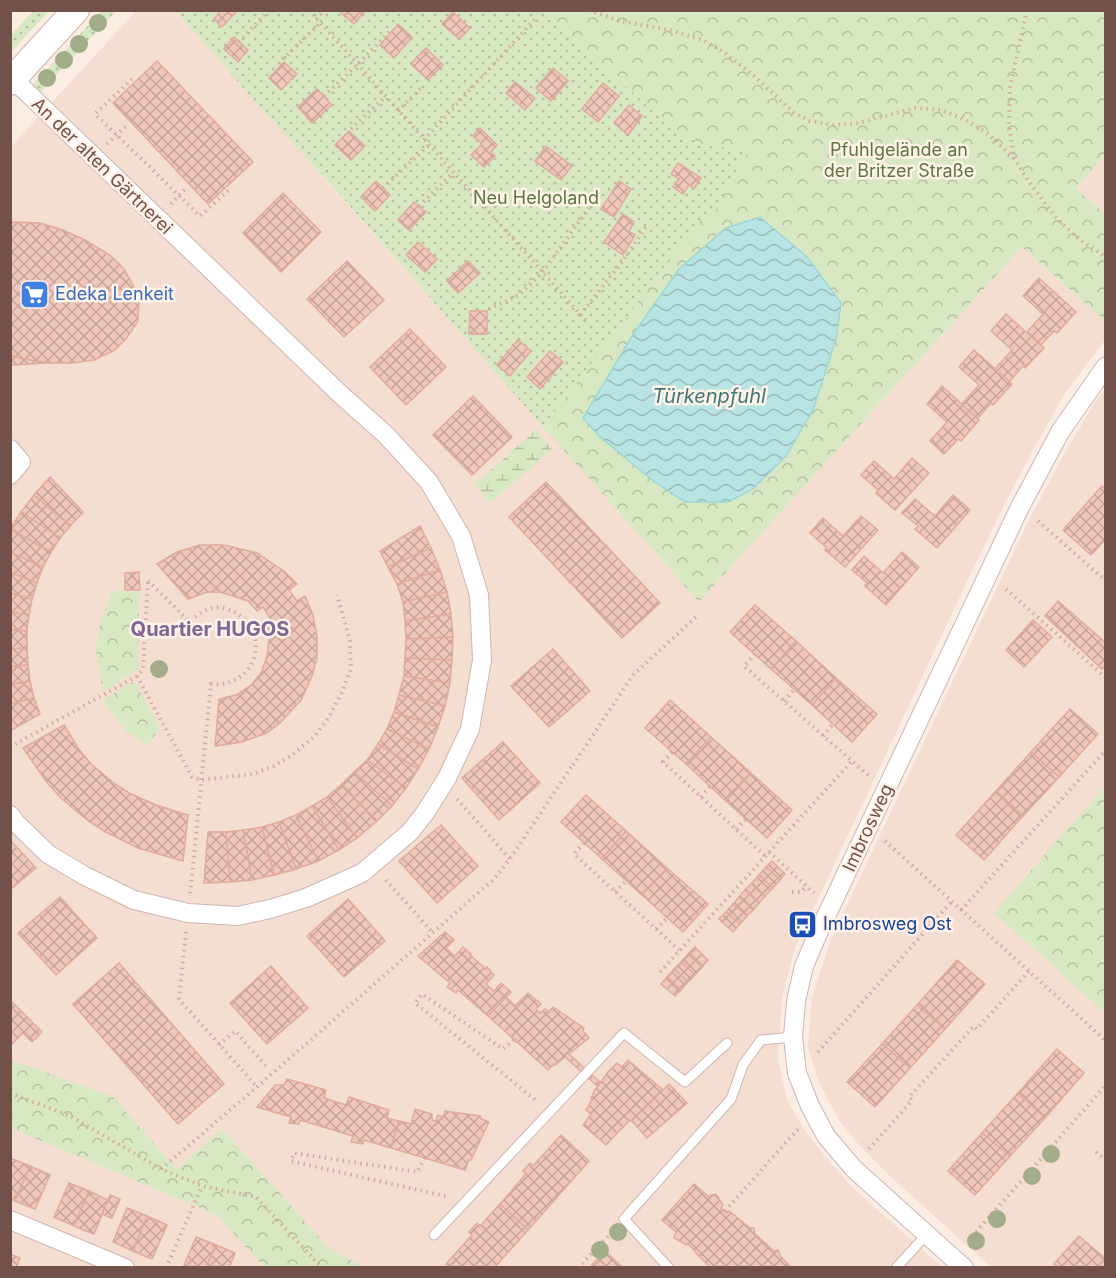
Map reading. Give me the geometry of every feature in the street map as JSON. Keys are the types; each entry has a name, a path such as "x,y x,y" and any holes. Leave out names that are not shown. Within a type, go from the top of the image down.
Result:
{"main road":[{"path":"12,80 76,10"}],"street":[{"name":"An der alten Gärtnerei","path":"12,80 339,393 386,435 429,482 461,536 479,595 482,660 470,729 442,787 410,832 362,873 306,898 238,916 188,913"},
{"name":"Imbrosweg","path":"964,1268 854,1169 826,1136 810,1106 797,1073 793,1037 796,1001 804,966 819,931 1020,507 1060,432 1106,366"},
{"path":"10,450 21,462 10,475"},
{"path":"10,815 48,854 85,876 134,900 188,913"},
{"path":"10,1220 125,1268"}],"lane":[{"path":"434,1235 624,1033 685,1082 727,1043"},
{"path":"669,1268 624,1219 731,1099 743,1065 761,1040 793,1037"},
{"path":"896,1268 927,1234"}],"path":[{"path":"239,42 269,10"},
{"path":"309,10 588,323"},
{"path":"281,65 283,59 318,21 325,10"},
{"path":"589,10 620,21 670,30 703,40 725,53 752,74 794,113 810,121 834,125 858,123 915,108 942,110 965,120 987,133 1014,158 1057,219 1079,239 1106,257"},
{"path":"1014,158 1009,125 1010,87 1027,10"},
{"path":"424,140 535,19"},
{"path":"324,96 390,31 392,32"},
{"path":"132,80 95,114 200,216 231,188"},
{"path":"398,111 423,86"},
{"path":"351,129 385,97"},
{"path":"383,188 429,145"},
{"path":"419,206 453,173"},
{"path":"489,309 519,295 542,273 589,208"},
{"path":"580,315 622,262 647,225"},
{"path":"1038,521 1104,579 1106,573"},
{"path":"10,747 137,676 143,669 148,581 190,622 209,609 222,608 233,611 244,619 253,631 256,644 255,657 249,668 241,677 232,682 222,685 211,684 179,999 257,1087"},
{"path":"1006,589 1106,678"},
{"path":"137,676 192,777 202,780 252,774 274,766 315,736 342,693 351,669 350,642 337,595"},
{"path":"161,1169 493,879 510,859 633,675 697,616"},
{"path":"755,654 744,666 869,776"},
{"path":"784,701 794,690"},
{"path":"823,736 833,724"},
{"path":"961,910 1106,750"},
{"path":"672,752 663,762 765,856"},
{"path":"660,972 852,761"},
{"path":"701,797 710,786"},
{"path":"442,787 453,795 510,859"},
{"path":"736,829 747,819"},
{"path":"885,841 1106,1041"},
{"path":"584,843 574,854 679,950"},
{"path":"769,852 814,893"},
{"path":"372,864 433,933"},
{"path":"615,892 626,881"},
{"path":"792,892 801,892 807,886"},
{"path":"818,1052 952,902"},
{"path":"656,929 668,918"},
{"path":"869,1149 912,1100 909,1097 974,1026 977,1029 1029,971"},
{"path":"514,1040 503,1049 422,994 415,1003 550,1112"},
{"path":"219,1045 235,1031 266,1066"},
{"path":"968,1241 1106,1085"},
{"path":"10,1093 70,1116 161,1169 202,1186 256,1197 322,1268"},
{"path":"725,1211 798,1129"},
{"path":"1096,1152 1106,1160"},
{"path":"425,1158 417,1172 294,1153 291,1161 451,1198 463,1203"},
{"path":"166,1268 202,1186"},
{"path":"578,1268 624,1219"}],"shaded area":[{"path":"136,11 176,11 699,602 1022,247 1105,321 1105,340 1066,392 1009,495 971,573 795,948 782,998 778,1060 787,1100 805,1131 853,1188 942,1267 363,1267 329,1248 222,1129 217,1215 264,1267 11,1267 10,148"},
{"path":"1105,155 1105,214 1076,188"},
{"path":"1105,389 1105,1267 991,1267 892,1178 859,1145 839,1120 819,1083 808,1048 812,998 831,939 1028,522 1063,456"}],"green space":[{"path":"33,11 49,11 11,52 11,35"},
{"path":"102,11 116,11 39,94 33,84"},
{"name":"Neu Helgoland","path":"176,11 541,11 672,127 701,145 749,149 711,218 703,218 543,427"},
{"name":"Pfuhlgelände an der Britzer Straße","path":"541,11 1105,11 1105,155 1076,188 1105,214 1105,321 1022,247 699,602 543,427 703,217 711,218 749,149 701,145 672,127"},
{"path":"536,430 552,450 490,503 474,485"},
{"path":"112,591 139,591 138,669 103,692 96,651 100,623"},
{"path":"134,681 160,727 147,746 126,731 103,700"},
{"path":"1105,786 1105,1013 994,913"},
{"path":"11,1060 112,1096 177,1169 222,1129 329,1248 363,1267 264,1267 217,1215 11,1128"}],"water":[{"name":"Türkenpfuhl","path":"760,217 807,257 841,303 836,339 813,410 786,456 753,489 728,502 685,502 652,480 599,436 583,418 632,336 679,269 726,228"}],"building":[{"path":"217,10 238,10 222,27 214,19 219,13"},
{"path":"343,10 366,10 354,24 341,13"},
{"path":"453,12 470,28 459,39 442,24"},
{"path":"398,24 412,37 394,58 380,45"},
{"path":"234,37 248,50 238,62 224,49"},
{"path":"426,48 443,65 428,80 411,64"},
{"path":"157,61 253,162 208,204 113,103"},
{"path":"284,62 297,74 281,90 269,78"},
{"path":"553,68 568,81 551,101 536,88"},
{"path":"515,82 535,98 525,110 506,93"},
{"path":"603,83 619,96 598,122 582,109"},
{"path":"317,89 332,105 312,123 298,107"},
{"path":"629,105 642,116 628,135 614,123"},
{"path":"480,128 497,145 491,152 495,156 484,167 471,155 482,144 473,136"},
{"path":"349,131 365,146 351,160 335,145"},
{"path":"546,146 572,166 561,180 535,161"},
{"path":"678,163 701,178 694,189 689,185 683,194 673,187 679,179 671,174"},
{"path":"376,181 390,195 375,211 361,197"},
{"path":"619,181 631,189 614,217 601,209"},
{"path":"283,193 321,232 281,272 243,233"},
{"path":"414,202 426,212 409,230 398,220"},
{"path":"623,214 634,222 629,231 635,235 623,255 604,242"},
{"path":"10,223 40,223 63,230 111,256 124,269 139,299 138,321 126,339 113,351 94,360 71,363 47,363 10,355"},
{"path":"418,242 437,259 425,272 406,255"},
{"path":"347,261 384,300 344,337 307,299"},
{"path":"468,261 480,273 458,293 447,281"},
{"path":"1039,278 1076,312 1057,333 1054,331 1041,345 1027,332 1043,314 1023,296"},
{"path":"470,311 487,311 487,334 469,334"},
{"path":"1006,314 1044,348 1009,382 995,369 1012,350 991,331"},
{"path":"410,329 446,367 406,405 370,367"},
{"path":"518,340 531,351 510,376 497,365"},
{"path":"974,350 1012,384 977,419 961,405 979,385 959,367"},
{"path":"550,351 563,362 540,389 527,377"},
{"path":"10,355 47,363 13,365 10,364"},
{"path":"942,386 979,420 961,441 958,439 944,454 930,441 947,422 927,404"},
{"path":"473,396 512,437 472,475 433,435"},
{"path":"912,458 929,473 895,510 861,475 874,461 894,479"},
{"path":"50,477 83,512 70,526 34,495"},
{"path":"546,482 660,603 622,638 509,517"},
{"path":"1102,486 1106,489 1106,539 1091,555 1063,530"},
{"path":"34,495 70,526 60,538 21,512"},
{"path":"953,495 970,510 937,548 915,529 918,526 902,513 915,499 935,516"},
{"path":"21,512 60,538 51,552 10,529"},
{"path":"861,516 878,530 845,567 810,533 823,518 843,536"},
{"path":"420,526 431,548 388,567 380,551"},
{"path":"10,529 51,552 43,567 10,552"},
{"path":"200,545 224,545 257,553 284,571 297,584 289,590 297,601 305,596 313,615 317,637 317,658 312,676 301,700 281,722 267,733 242,742 215,746 219,699 236,695 251,685 261,673 267,656 269,638 264,622 270,618 263,607 257,611 248,601 220,592 207,592 188,599 157,564 177,552"},
{"path":"431,548 440,570 397,584 388,567"},
{"path":"10,552 43,567 37,583 10,572"},
{"path":"902,552 919,567 886,605 865,586 867,583 852,570 864,556 883,573"},
{"path":"440,570 447,592 403,602 397,584"},
{"path":"10,572 37,583 32,599 10,593"},
{"path":"139,572 140,590 125,590 125,573"},
{"path":"447,592 451,614 405,621 403,602"},
{"path":"10,593 32,599 29,615 10,612"},
{"path":"1058,601 1106,643 1106,666 1102,669 1045,616"},
{"path":"755,605 796,641 771,669 730,632"},
{"path":"10,612 29,615 27,631 10,630"},
{"path":"451,614 453,637 406,639 405,621"},
{"path":"1033,620 1052,637 1024,667 1006,650"},
{"path":"10,630 27,631 27,648 10,649"},
{"path":"453,637 452,660 405,658 406,639"},
{"path":"796,641 836,678 812,705 771,669"},
{"path":"27,648 28,665 10,667 10,649"},
{"path":"553,649 590,691 549,727 511,686"},
{"path":"405,658 452,660 450,683 404,676"},
{"path":"28,665 30,681 10,685 10,667"},
{"path":"404,676 450,683 445,706 399,695"},
{"path":"836,678 877,714 852,742 812,705"},
{"path":"30,681 34,698 10,704 10,685"},
{"path":"399,695 445,706 438,727 394,712"},
{"path":"34,698 40,714 10,731 10,704"},
{"path":"670,700 711,737 686,764 645,728"},
{"path":"1070,709 1098,734 1059,777 1031,752"},
{"path":"394,712 438,727 429,749 387,729"},
{"path":"64,725 91,764 115,784 156,805 188,815 183,861 138,848 104,831 87,820 48,784 23,748"},
{"path":"387,729 429,749 418,769 378,744"},
{"path":"711,737 751,773 726,801 686,764"},
{"path":"503,742 540,783 499,820 462,778"},
{"path":"378,744 418,769 406,788 367,760"},
{"path":"1031,752 1059,777 1023,816 996,791"},
{"path":"367,760 406,788 392,806 354,772"},
{"path":"354,772 392,806 376,822 342,784"},
{"path":"751,773 792,810 767,838 726,801"},
{"path":"342,784 376,822 357,838 327,797"},
{"path":"996,791 1023,816 984,860 956,835"},
{"path":"586,795 626,831 602,859 561,822"},
{"path":"327,797 357,838 339,850 312,806"},
{"path":"312,806 339,850 318,861 296,815"},
{"path":"296,815 318,861 296,869 279,822"},
{"path":"279,822 296,869 274,875 262,827"},
{"path":"441,825 478,866 437,903 399,861"},
{"path":"262,827 274,875 252,880 243,830"},
{"path":"243,830 252,880 230,882 226,832"},
{"path":"626,831 667,868 642,895 602,859"},
{"path":"208,832 226,832 230,882 204,883"},
{"path":"10,840 36,868 10,890"},
{"path":"772,861 785,874 780,880 766,867"},
{"path":"766,867 780,880 773,888 759,875"},
{"path":"667,868 708,904 683,932 642,895"},
{"path":"759,875 773,888 765,896 752,883"},
{"path":"752,883 765,896 759,903 745,890"},
{"path":"745,890 759,903 753,910 739,897"},
{"path":"60,897 97,938 56,975 18,933"},
{"path":"739,897 753,910 747,916 733,904"},
{"path":"348,899 385,941 344,977 307,936"},
{"path":"733,904 747,916 740,924 726,912"},
{"path":"726,912 740,924 733,932 719,919"},
{"path":"445,932 454,940 446,948 455,956 463,947 494,975 486,984 494,991 501,983 511,992 488,1016 458,990 456,993 447,987 450,983 418,956"},
{"path":"695,947 708,960 702,967 688,954"},
{"path":"688,954 702,967 695,975 681,962"},
{"path":"957,960 985,984 945,1029 917,1005"},
{"path":"681,962 695,975 688,982 674,969"},
{"path":"119,963 224,1084 178,1124 73,1004"},
{"path":"271,966 308,1008 267,1044 230,1003"},
{"path":"674,969 688,982 681,990 667,977"},
{"path":"667,977 681,990 675,996 661,984"},
{"path":"528,993 541,1004 536,1009 540,1013 545,1009 549,1012 553,1007 584,1028 583,1031 589,1038 569,1054 600,1082 597,1086 565,1057 548,1070 488,1016 506,997 515,1006"},
{"path":"10,1000 42,1032 32,1042 23,1033 10,1044"},
{"path":"917,1005 945,1029 910,1068 882,1044"},
{"path":"882,1044 910,1068 875,1107 847,1082"},
{"path":"1057,1049 1084,1073 1045,1118 1018,1093"},
{"path":"628,1060 663,1090 606,1145 583,1125 591,1114 586,1110 595,1090 608,1072 617,1063 622,1067"},
{"path":"287,1079 326,1090 324,1098 346,1105 349,1097 389,1110 387,1118 399,1121 391,1148 364,1140 363,1144 351,1142 353,1136 300,1120 299,1124 289,1123 291,1117 257,1107 275,1085 284,1085"},
{"path":"669,1084 687,1103 647,1138 632,1121"},
{"path":"1018,1093 1045,1118 1010,1156 982,1133"},
{"path":"415,1109 432,1114 432,1120 436,1121 438,1115 443,1117 445,1111 480,1116 481,1119 489,1122 465,1170 391,1148 399,1121 411,1124"},
{"path":"982,1133 1010,1156 975,1195 948,1171"},
{"path":"561,1135 589,1161 528,1230 500,1204 526,1174 523,1171 530,1163 533,1166"},
{"path":"10,1158 30,1166 15,1201 10,1199"},
{"path":"30,1166 50,1175 35,1209 15,1201"},
{"path":"69,1183 89,1191 74,1226 54,1217"},
{"path":"694,1184 708,1196 716,1194 723,1205 721,1208 727,1213 729,1211 750,1228 754,1228 755,1234 774,1251 778,1250 781,1257 792,1268 711,1268 688,1244 674,1238 676,1232 662,1220"},
{"path":"89,1191 108,1200 94,1234 74,1226"},
{"path":"110,1195 120,1199 112,1218 102,1214"},
{"path":"500,1204 528,1230 494,1268 450,1268 446,1264 472,1235 469,1232 477,1223 480,1226"},
{"path":"127,1208 147,1216 133,1251 113,1242"},
{"path":"147,1216 167,1225 152,1259 133,1251"},
{"path":"1079,1236 1106,1259 1106,1268 1059,1268 1054,1264"},
{"path":"196,1237 216,1245 206,1268 183,1268"},
{"path":"216,1245 235,1253 229,1268 206,1268"},
{"path":"605,1251 623,1268 589,1268"},
{"path":"10,1254 20,1258 16,1268 10,1268"}],"place":[{"name":"Edeka Lenkeit","path":"34,294"},
{"name":"Imbrosweg Ost","path":"802,924"}],"district":[{"name":"Quartier HUGOS","path":"210,629"}]}
